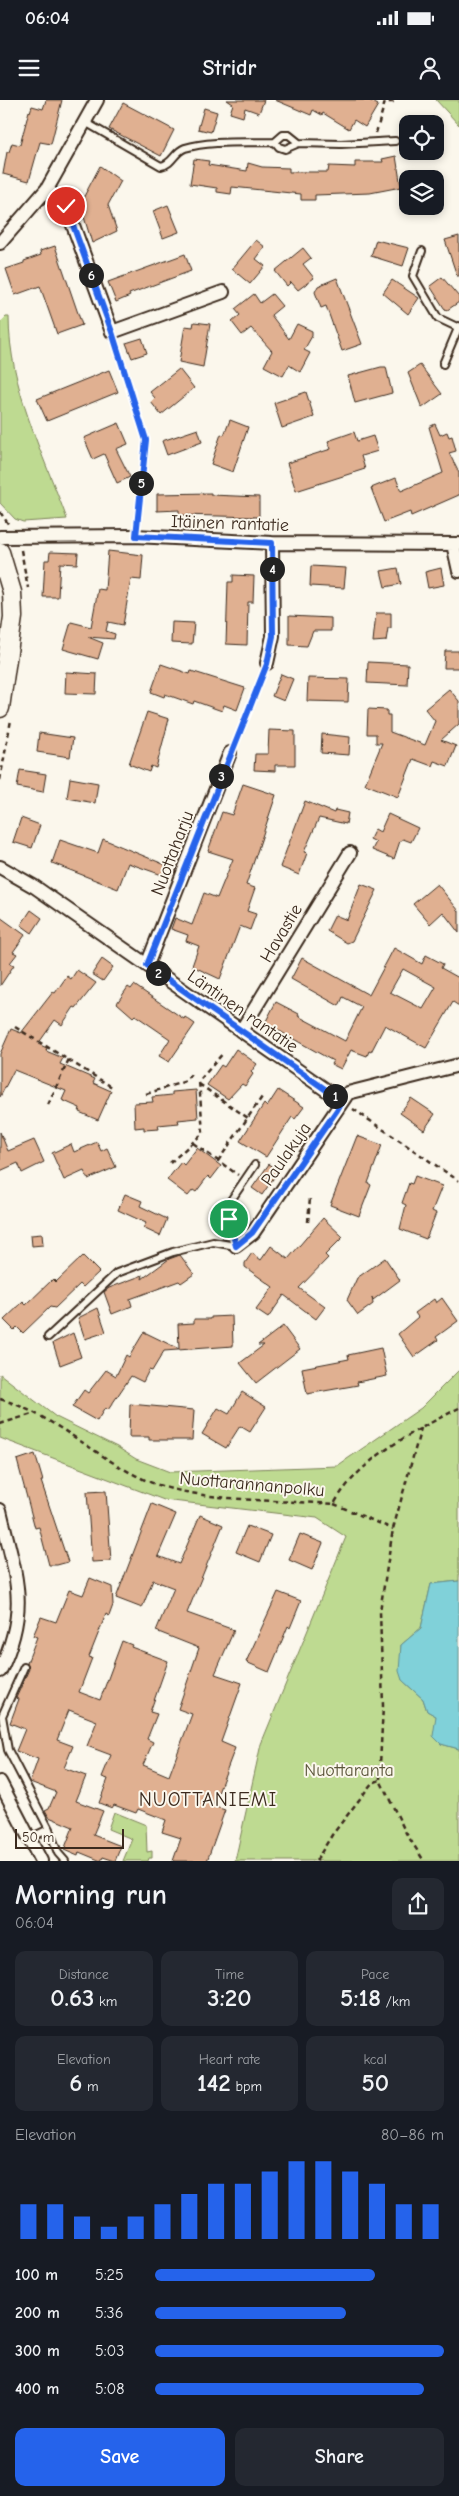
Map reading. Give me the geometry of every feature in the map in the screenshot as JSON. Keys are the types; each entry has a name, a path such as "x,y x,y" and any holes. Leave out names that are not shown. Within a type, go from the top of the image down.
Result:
{"main road":[{"path":"0,552 12,592 13,617 0,708"}],"street":[{"path":"0,244 47,189 97,100"},
{"path":"47,189 66,206 112,332 223,292"},
{"name":"Itäinen rantatie","path":"0,537 136,536 272,543 456,544"},
{"path":"267,664 273,636 272,543"},
{"path":"456,544 459,571"},
{"name":"Nuottaharju","path":"147,965 230,753"},
{"name":"Havastie","path":"241,1031 350,853"},
{"name":"Läntinen rantatie","path":"0,867 24,879 342,1101"},
{"path":"342,1101 348,1093 459,1065"},
{"name":"Paulakuja","path":"236,1246 252,1233 342,1101"},
{"path":"0,1510 5,1552 19,1593 18,1616 14,1637 0,1671"},
{"path":"0,1782 41,1861"}],"lane":[{"path":"85,122 160,166 170,163 180,150 195,146 275,142 283,135 289,135 299,143"},
{"path":"275,142 278,147 285,149 299,143 396,141"},
{"path":"422,251 413,276 438,318 458,326 443,364"},
{"path":"48,1337 117,1273 172,1252 213,1242 236,1246 227,1206 255,1165"},
{"path":"24,1667 2,1716 8,1750 49,1829 58,1853 65,1861"},
{"path":"30,1838 49,1829"}],"path":[{"path":"374,142 385,102 397,102"},
{"path":"112,332 146,440 136,536"},
{"path":"230,753 238,740 267,664"},
{"path":"15,1027 112,1087"},
{"path":"170,1163 204,1133 199,1084 224,1052"},
{"path":"48,1105 68,1059"},
{"path":"146,1094 186,1080 191,1074"},
{"path":"199,1084 248,1118"},
{"path":"218,1161 262,1097"},
{"path":"342,1101 459,1181"},
{"path":"193,1142 245,1180"},
{"path":"308,1222 310,1198"},
{"name":"Nuottarannanpolku","path":"0,1399 32,1414 144,1480 174,1490 206,1495 334,1504 341,1493 375,1458 421,1428 459,1408"},
{"path":"0,1424 32,1414"},
{"path":"421,1428 393,1529 380,1611 382,1706 380,1780 406,1833 424,1861"},
{"path":"334,1504 393,1529"},
{"path":"316,1861 332,1835 372,1784 380,1780"}],"green space":[{"path":"436,100 459,100 459,125"},
{"path":"6,317 9,317 15,369 21,395 67,519 23,522 15,519 0,503 0,323"},
{"name":"Nuottaranta","path":"459,1370 459,1581 431,1584 421,1628 401,1645 402,1680 423,1699 427,1711 436,1716 441,1744 459,1749 459,1861 235,1861 261,1744 346,1537 317,1518 164,1500 0,1438 0,1374 56,1417 117,1447 136,1459 170,1472 337,1466 421,1408"},
{"path":"114,1812 146,1825 147,1852 152,1851 152,1858 149,1858 148,1861 123,1861 132,1839 108,1829"}],"water":[{"path":"459,1581 459,1749 441,1744 433,1736 436,1716 427,1711 423,1699 402,1680 399,1671 401,1645 421,1628 431,1584"}],"building":[{"path":"46,100 62,100 51,144 40,142 29,181 3,174 7,152 9,152 12,143 20,145 29,111 32,106 43,109"},
{"path":"227,100 264,100 259,113 245,108 243,117 230,113 233,104"},
{"path":"275,100 369,100 378,105 365,127 354,120 349,129 323,113 322,115 313,110 311,115"},
{"path":"123,103 174,130 161,156 109,129"},
{"path":"204,108 217,112 211,132 198,129"},
{"path":"396,156 399,187 370,193 315,195 315,200 301,200 301,194 232,187 231,194 217,192 217,188 190,184 194,159 209,161 208,165 247,171 248,163 262,167 289,168 289,172 328,172 329,166 355,167 355,162 383,162 382,159"},
{"path":"100,166 121,181 108,205 117,231 92,243 80,204"},
{"path":"168,205 179,232 163,238 153,211"},
{"path":"459,236 459,276 457,276 445,240"},
{"path":"256,240 265,247 256,259 265,266 250,284 232,269"},
{"path":"376,240 409,248 403,266 371,256"},
{"path":"55,246 82,325 57,334 40,286 15,295 6,269 24,263 24,261 41,255 40,251"},
{"path":"303,248 311,258 303,264 314,278 298,290 291,282 287,286 275,271"},
{"path":"185,254 191,271 129,294 130,296 116,302 108,282"},
{"path":"442,277 459,297 459,302 446,311 430,286"},
{"path":"337,278 362,344 342,351 326,306 321,308 315,292 318,286"},
{"path":"392,280 419,298 408,314 383,293"},
{"path":"254,294 260,303 272,294 282,306 271,315 289,339 297,324 312,331 312,336 304,350 310,353 300,372 289,365 283,376 264,366 272,351 251,328 242,335 232,322 240,315 235,309"},
{"path":"194,322 210,324 203,367 179,362 185,326 193,327"},
{"path":"142,338 147,353 132,358 126,343"},
{"path":"420,365 442,394 422,408 408,373"},
{"path":"386,367 392,393 355,403 348,376"},
{"path":"179,369 194,388 161,415 151,402 155,398 150,392"},
{"path":"109,370 118,392 47,421 37,399"},
{"path":"306,392 314,417 282,428 274,403"},
{"path":"230,420 248,427 233,472 211,464 221,434 224,435"},
{"path":"119,423 128,444 116,449 130,477 117,483 104,454 93,459 84,438"},
{"path":"435,424 440,435 447,432 449,437 452,436 456,451 449,453 459,473 459,495 411,516 410,512 384,522 371,488 396,478 401,491 443,473 429,427"},
{"path":"198,429 202,442 167,455 162,441"},
{"path":"354,432 357,441 373,436 378,451 361,456 365,469 296,491 287,463 331,449 328,441"},
{"path":"211,493 211,495 259,497 259,517 179,515 179,510 157,511 157,494"},
{"path":"108,551 143,555 141,580 131,579 123,625 108,622 106,631 115,634 114,639 88,637 103,643 98,659 63,649 71,622 91,627 98,589 105,590"},
{"path":"50,552 78,553 77,564 60,563 58,597 43,597 45,560 49,560"},
{"path":"311,566 346,568 344,588 310,586"},
{"path":"398,568 401,584 385,587 381,571"},
{"path":"441,568 444,585 428,588 425,572"},
{"path":"233,575 254,576 253,602 248,602 247,645 226,644 228,582 233,582"},
{"path":"376,613 391,613 391,628 388,628 386,641 373,642"},
{"path":"289,616 331,618 331,631 313,631 307,646 289,645"},
{"path":"172,622 194,623 192,644 171,643"},
{"path":"445,651 459,651 459,668 444,668"},
{"path":"368,662 408,664 407,685 367,683"},
{"path":"161,664 190,674 191,671 245,688 237,710 224,705 222,711 194,701 193,704 165,694 164,697 151,692"},
{"path":"66,672 97,674 96,694 65,693"},
{"path":"281,674 293,679 284,701 272,696"},
{"path":"308,678 349,679 348,702 307,701"},
{"path":"449,689 459,701 459,724 441,740 456,746 448,766 434,761 432,766 413,759 398,797 365,784 382,743 376,743 376,734 367,734 368,709 387,710 387,715 390,715 390,732 425,745 435,721 425,709"},
{"path":"147,712 169,719 156,768 151,766 149,772 129,764"},
{"path":"269,730 295,731 295,765 275,765 275,771 254,770 255,754 268,754"},
{"path":"39,733 73,738 70,757 37,752"},
{"path":"322,734 350,737 349,755 321,753"},
{"path":"20,770 46,774 43,792 17,787"},
{"path":"70,778 98,783 95,803 67,798"},
{"path":"243,784 276,795 246,885 255,888 247,911 256,914 250,930 240,926 220,979 192,966 199,946 186,941 188,935 171,929 175,918 192,925 204,893 217,898 233,859 208,851 222,812 232,815"},
{"path":"305,801 334,813 335,810 348,813 346,824 319,818 304,852 307,853 299,875 280,867"},
{"path":"388,814 418,828 411,842 403,839 400,841 394,859 372,850 376,842 370,839 375,829 380,832"},
{"path":"21,818 40,825 32,848 13,842"},
{"path":"103,839 168,866 165,876 128,863 118,889 52,863 60,840 98,853"},
{"path":"361,884 377,890 352,941 347,943 327,931 335,915 347,920"},
{"path":"437,884 459,911 459,933 443,912 430,924 413,904"},
{"path":"31,910 42,918 32,933 21,925"},
{"path":"0,917 25,935 13,952 17,954 10,963 14,965 0,986"},
{"path":"394,948 422,964 426,955 443,964 441,968 459,978 459,1006 453,1002 426,1048 385,1025 367,1056 351,1050 341,1069 331,1064 333,1061 265,1023 276,1002 345,1041 362,1007 343,997 339,1006 291,979 302,958 369,995","holes":["403,969 436,987 423,1009 390,992"]},
{"path":"102,959 113,967 103,981 92,974"},
{"path":"77,970 96,983 76,1008 74,1007 62,1025 55,1020 38,1044 47,1048 46,1051 63,1058 60,1064 95,1079 93,1083 111,1091 98,1120 79,1112 80,1108 62,1100 66,1091 14,1070 0,1097 0,1054 11,1029 21,1033 67,976 71,979"},
{"path":"134,985 184,1019 185,1017 195,1024 169,1062 159,1056 170,1039 135,1015 133,1017 117,1003 128,987 131,989"},
{"path":"236,1049 257,1064 245,1086 242,1084 228,1099 207,1085 221,1065 224,1067"},
{"path":"196,1090 198,1118 178,1120 179,1123 158,1125 159,1129 144,1130 144,1127 135,1128 134,1103 153,1102 152,1097 172,1095 172,1092"},
{"path":"278,1090 304,1107 295,1119 292,1117 266,1157 240,1141 264,1104 267,1107"},
{"path":"411,1098 435,1114 424,1130 400,1113"},
{"path":"0,1132 8,1151 34,1140 44,1162 22,1173 18,1163 0,1171"},
{"path":"357,1136 382,1145 368,1183 371,1185 359,1216 330,1205"},
{"path":"97,1142 101,1151 107,1148 116,1167 88,1179 84,1171 64,1180 52,1153 71,1144 74,1152"},
{"path":"197,1148 221,1166 211,1179 208,1176 196,1192 193,1190 188,1196 167,1180 181,1162 184,1165"},
{"path":"269,1164 279,1170 262,1195 252,1188"},
{"path":"415,1176 442,1186 432,1211 436,1213 426,1239 400,1229 406,1205 402,1203 409,1183 412,1184"},
{"path":"125,1194 142,1201 140,1206 167,1219 160,1236 143,1228 146,1223 118,1210"},
{"path":"323,1218 343,1237 325,1255 328,1258 299,1288 325,1307 316,1319 284,1295 268,1318 256,1310 273,1287 245,1267 245,1263 252,1253 261,1260 271,1246 288,1259"},
{"path":"42,1234 43,1245 32,1246 31,1235"},
{"path":"180,1255 194,1274 181,1283 179,1281 130,1299 132,1306 112,1314 104,1292 109,1288 143,1275 142,1279 169,1259"},
{"path":"83,1256 99,1272 83,1287 80,1284 55,1308 50,1307 23,1333 17,1327 14,1330 4,1320 23,1302 26,1305 53,1279 56,1282"},
{"path":"385,1258 400,1280 373,1300 372,1297 373,1304 358,1315 347,1300 357,1278"},
{"path":"442,1298 458,1321 436,1337 438,1340 414,1357 398,1334 418,1317 415,1313 434,1299 436,1303"},
{"path":"98,1308 106,1332 85,1339 78,1318"},
{"path":"232,1316 233,1346 164,1351 152,1371 149,1370 143,1382 131,1376 108,1410 105,1408 97,1421 72,1407 84,1390 88,1393 106,1370 116,1376 126,1355 129,1357 144,1332 179,1349 178,1324 194,1323 194,1319"},
{"path":"283,1326 300,1349 256,1383 240,1363 264,1345 258,1345"},
{"path":"73,1333 81,1357 60,1365 53,1343"},
{"path":"381,1348 387,1376 357,1382 358,1385 307,1394 302,1368 349,1359 348,1355"},
{"path":"242,1392 266,1407 250,1432 240,1426 226,1448 202,1434 218,1408 229,1414"},
{"path":"130,1404 194,1410 192,1440 149,1440 149,1437 129,1437"},
{"path":"35,1454 43,1481 41,1481 68,1562 57,1565 49,1565 39,1527 35,1528 17,1460"},
{"path":"106,1491 111,1561 92,1562 87,1492"},
{"path":"152,1504 176,1514 158,1556 179,1564 200,1515 223,1525 187,1613 234,1630 215,1674 242,1683 221,1742 235,1748 213,1806 225,1810 207,1861 173,1861 181,1838 162,1832 166,1820 138,1809 136,1813 114,1805 112,1808 99,1803 108,1779 102,1777 111,1755 87,1746 97,1721 69,1710 57,1740 73,1746 64,1768 86,1776 76,1801 103,1811 93,1835 121,1846 115,1861 103,1857 101,1861 79,1852 78,1856 64,1850 73,1827 49,1817 45,1810 49,1808 56,1792 30,1782 38,1759 16,1751 25,1729 10,1723 19,1699 16,1698 29,1669 27,1663 37,1637 33,1636 41,1617 56,1622 69,1590 83,1595 90,1578 112,1587 113,1605 109,1616 106,1614 89,1657 92,1658 79,1692 100,1700 122,1641 132,1645 131,1647 168,1661 150,1712 157,1714 147,1739 153,1742 143,1765 169,1776 192,1714 178,1709 199,1648 156,1631 174,1588 153,1580 142,1608 116,1598"},
{"path":"247,1526 271,1535 260,1562 236,1552"},
{"path":"300,1534 323,1543 312,1570 289,1560"},
{"path":"278,1592 301,1601 290,1628 288,1626 269,1672 246,1662"}],"district":[{"name":"NUOTTANIEMI","path":"208,1799"}],"route":[{"path":"66,206 112,332 146,440 136,536 272,543 273,636 267,664 147,965 342,1101 252,1233 236,1246 229,1219"}]}
